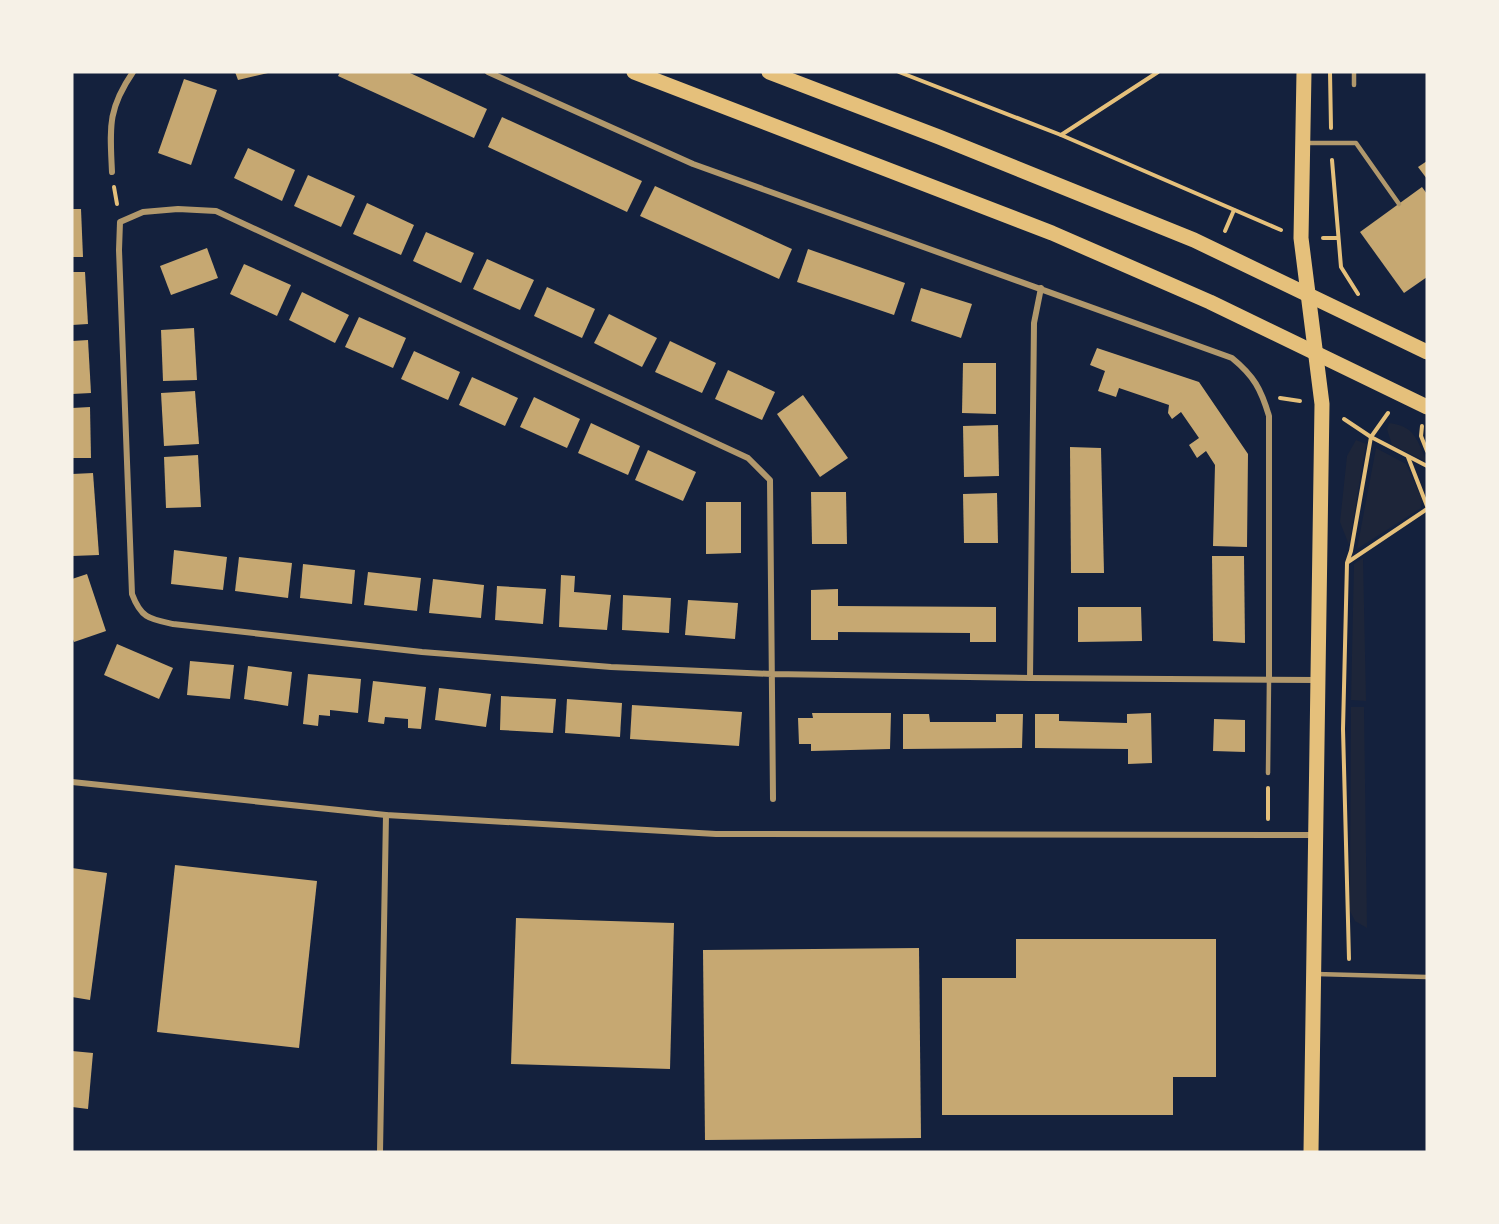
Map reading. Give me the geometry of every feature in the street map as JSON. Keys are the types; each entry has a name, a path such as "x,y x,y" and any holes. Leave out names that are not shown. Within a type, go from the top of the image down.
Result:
{"main road":[{"path":"633,72 1052,233 1210,302 1427,407"},
{"path":"769,72 939,137 1194,240 1427,352"},
{"path":"1304,72 1300,238 1322,404 1311,1152"}],"street":[{"path":"112,172 111,116 120,92 133,72"},
{"path":"488,72 693,164 1232,358 1248,371 1257,383 1269,416 1269,679"},
{"path":"773,799 772,674 771,480 748,458 216,211 178,208 143,212 120,222 119,250 132,594 139,611 154,620 422,652 611,667 772,674 1317,680"},
{"path":"1030,678 1034,323 1041,288"},
{"path":"72,782 386,815 716,834 773,836 1315,835"},
{"path":"380,1152 386,815"}],"lane":[{"path":"1354,72 1354,85"},
{"path":"1303,144 1356,143 1399,204"},
{"path":"1268,773 1269,679"},
{"path":"1313,974 1427,977"}],"path":[{"path":"899,72 1061,135 1300,238 1337,238 1341,267 1360,296"},
{"path":"1061,135 1158,72"},
{"path":"112,172 120,222"},
{"path":"1349,974 1343,729 1347,563 1371,437 1401,395"},
{"path":"1265,403 1280,398 1322,404 1371,437 1427,466"},
{"path":"1347,563 1427,508 1408,457"},
{"path":"1268,773 1269,835"}],"shaded area":[{"path":"1389,423 1404,427 1414,435 1427,462 1392,445 1387,429"},
{"path":"1356,440 1366,444 1349,545 1340,522 1347,456"},
{"path":"1376,448 1406,464 1422,499 1421,508 1357,549"},
{"path":"1363,558 1366,701 1351,700 1354,564"},
{"path":"1351,707 1364,707 1367,928 1355,921 1350,911"}],"building":[{"path":"235,72 268,72 268,73 238,80"},
{"path":"340,72 408,72 487,109 474,138 338,76"},
{"path":"184,79 217,90 191,165 158,153"},
{"path":"502,117 642,181 627,212 488,147"},
{"path":"248,148 295,170 282,201 234,178"},
{"path":"1427,161 1427,179 1418,167"},
{"path":"308,175 355,196 341,227 294,206"},
{"path":"655,186 792,249 779,279 640,216"},
{"path":"1422,187 1427,194 1427,277 1404,293 1360,232"},
{"path":"367,203 414,225 401,255 353,234"},
{"path":"72,209 81,209 83,257 72,257"},
{"path":"426,232 474,253 461,283 413,261"},
{"path":"207,248 218,278 171,295 160,266"},
{"path":"808,249 905,283 894,315 797,282"},
{"path":"487,259 534,280 520,310 473,289"},
{"path":"244,264 291,285 277,316 230,294"},
{"path":"72,272 85,272 88,324 72,325"},
{"path":"547,287 595,309 582,338 534,316"},
{"path":"921,288 972,304 961,338 911,321"},
{"path":"302,292 349,315 335,343 289,320"},
{"path":"609,314 657,338 642,367 594,343"},
{"path":"359,317 406,338 393,368 345,347"},
{"path":"194,328 197,380 163,381 161,330"},
{"path":"88,340 91,393 72,394 72,341"},
{"path":"670,341 716,363 702,393 655,372"},
{"path":"1097,348 1199,382 1248,454 1247,547 1213,546 1215,465 1206,451 1197,458 1189,445 1199,438 1181,412 1172,419 1168,413 1169,405 1119,388 1116,397 1098,391 1105,371 1090,365"},
{"path":"414,351 460,372 448,400 401,379"},
{"path":"963,363 996,363 996,414 962,413"},
{"path":"728,370 775,392 762,420 715,399"},
{"path":"472,377 518,398 505,426 459,405"},
{"path":"195,391 199,444 164,446 161,393"},
{"path":"803,395 848,458 820,477 777,414"},
{"path":"534,397 580,419 567,448 520,427"},
{"path":"90,407 91,458 72,458 72,408"},
{"path":"591,423 640,446 628,475 578,453"},
{"path":"998,425 999,476 964,477 963,426"},
{"path":"1070,447 1101,448 1104,573 1071,573"},
{"path":"648,450 696,472 683,501 635,480"},
{"path":"198,455 201,507 166,508 164,457"},
{"path":"93,473 99,555 72,556 72,474"},
{"path":"811,492 846,492 847,544 812,544"},
{"path":"997,493 998,543 964,543 963,494"},
{"path":"706,502 741,502 741,553 706,554"},
{"path":"174,550 227,557 223,590 171,584"},
{"path":"1212,556 1244,556 1245,643 1213,641"},
{"path":"239,557 292,563 288,598 235,591"},
{"path":"303,564 355,570 352,604 300,598"},
{"path":"368,572 421,578 417,611 364,605"},
{"path":"87,574 106,631 74,642 72,637 72,579"},
{"path":"561,575 575,576 574,592 611,595 607,630 559,627"},
{"path":"433,579 484,585 481,618 429,613"},
{"path":"497,586 546,589 543,624 495,620"},
{"path":"838,589 838,606 996,607 996,642 970,642 970,633 838,632 838,640 811,640 811,590"},
{"path":"623,595 671,598 669,633 622,630"},
{"path":"688,600 738,603 735,639 685,635"},
{"path":"1078,607 1141,607 1142,641 1078,642"},
{"path":"117,644 173,668 159,699 104,675"},
{"path":"190,661 234,665 230,699 187,695"},
{"path":"248,666 292,672 288,706 244,699"},
{"path":"308,674 361,679 358,713 330,710 330,716 319,715 318,726 303,724"},
{"path":"373,681 426,687 421,729 408,728 408,719 385,717 384,724 368,722"},
{"path":"439,688 491,694 486,727 435,720"},
{"path":"501,696 556,699 553,733 500,730"},
{"path":"567,699 622,703 620,737 565,733"},
{"path":"632,705 742,712 739,746 630,739"},
{"path":"812,713 891,713 890,749 811,751 811,744 799,744 798,718 813,718"},
{"path":"1151,713 1152,763 1128,764 1128,749 1035,748 1035,714 1059,714 1059,721 1127,723 1127,714"},
{"path":"903,714 929,714 930,722 996,722 996,714 1023,714 1022,748 903,749"},
{"path":"1214,719 1245,720 1245,752 1213,751"},
{"path":"175,865 317,881 299,1048 157,1032"},
{"path":"72,868 107,873 90,1000 72,997"},
{"path":"516,918 674,923 670,1069 511,1064"},
{"path":"1016,939 1216,939 1216,1077 1173,1077 1173,1115 942,1115 942,978 1016,978"},
{"path":"919,948 921,1138 705,1140 703,950"},
{"path":"72,1051 93,1053 88,1109 72,1107"}]}
